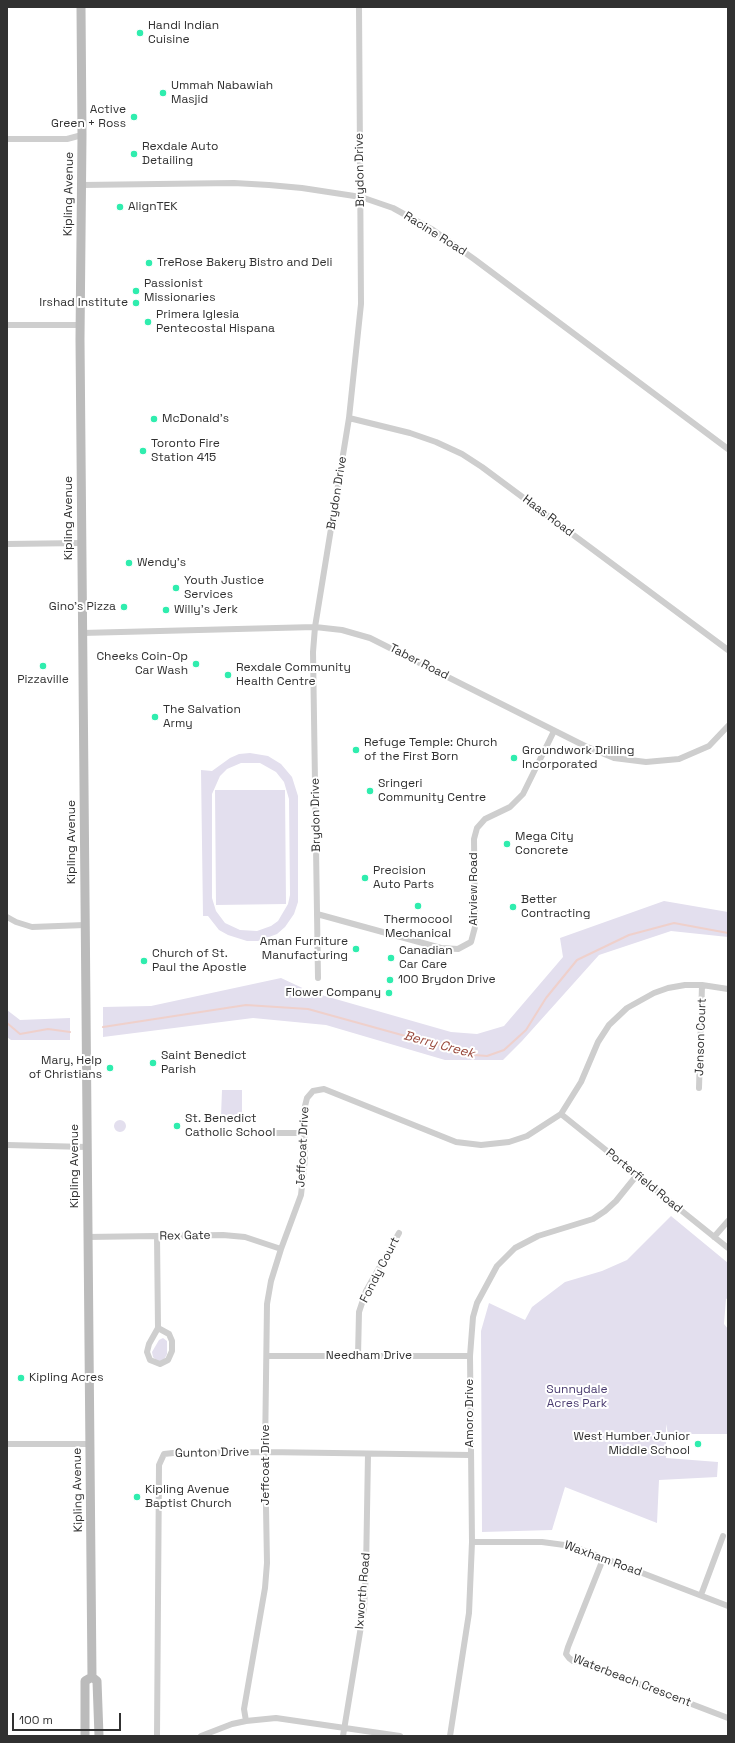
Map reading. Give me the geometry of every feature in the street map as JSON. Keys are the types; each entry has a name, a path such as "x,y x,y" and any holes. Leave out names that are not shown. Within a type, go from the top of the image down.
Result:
{"main road":[{"name":"Kipling Avenue","path":"81,7 82,184 80,325 82,633 92,1678"},
{"name":"Kipling Avenue","path":"85,1736 85,1681 92,1678 98,1681 99,1736"}],"street":[{"name":"Brydon Drive","path":"318,978 313,652 315,628 349,418 361,304 359,7"},
{"path":"7,139 67,139 82,135"},
{"name":"Racine Road","path":"82,184 234,183 302,188 361,197 393,208 434,230 728,449"},
{"path":"7,325 80,325"},
{"name":"Haas Road","path":"349,418 410,433 436,442 462,454 482,467 728,650"},
{"path":"7,544 82,543"},
{"name":"Taber Road","path":"82,633 315,628 342,630 370,638 554,731 614,758 646,762 679,759 709,746 728,726"},
{"name":"Airview Road","path":"317,914 441,948 458,949 471,942 475,927 474,839 477,828 485,819 510,807 523,794 554,731"},
{"path":"7,917 16,922 32,927 85,925"},
{"name":"Jeffcoat Drive","path":"246,1721 244,1709 265,1588 267,1563 265,1452 267,1304 271,1281 301,1195 305,1158 305,1101 311,1093 321,1089 327,1090 440,1137 470,1145 491,1145 518,1139 536,1131 561,1114 581,1082 598,1042 609,1025 620,1014 639,1000 654,993 685,985 702,985 728,989"},
{"name":"Jenson Court","path":"699,1088 702,985"},
{"name":"Porterfield Road","path":"561,1114 728,1248"},
{"path":"262,1133 304,1133"},
{"path":"7,1145 87,1147"},
{"name":"Amoro Drive","path":"450,1736 469,1613 472,1542 470,1356 473,1317 477,1304 497,1266 504,1258 525,1242 593,1219 616,1201 637,1176"},
{"path":"714,1237 728,1221"},
{"name":"Fondy Court","path":"358,1356 359,1312 366,1291 399,1233"},
{"path":"157,1236 158,1328 149,1344 147,1352 150,1360 160,1364 168,1360 172,1351 172,1341 169,1334 158,1328"},
{"name":"Rex Gate","path":"87,1237 230,1236 245,1237 281,1249"},
{"name":"Needham Drive","path":"267,1356 470,1356"},
{"path":"7,1444 89,1444"},
{"name":"Gunton Drive","path":"157,1736 159,1466 164,1454 172,1452 265,1452 470,1455"},
{"name":"Ixworth Road","path":"344,1736 364,1608 368,1454"},
{"path":"701,1595 723,1536"},
{"name":"Waxham Road","path":"472,1542 557,1543 572,1546 728,1606"},
{"name":"Waterbeach Crescent","path":"603,1559 568,1646 566,1654 569,1658 573,1661 582,1662 728,1718"},
{"path":"201,1736 232,1724 276,1718 400,1736"}],"green space":[{"path":"250,753 268,756 281,764 292,777 298,796 298,902 294,914 285,927 277,934 258,941 247,941 228,935 219,930 208,916 203,916 201,770 212,771 230,758 239,754","holes":["241,763 260,763 276,772 284,782 289,799 290,895 288,904 278,921 271,926 257,931 240,930 225,923 216,911 212,898 212,794 220,776 227,769"]},
{"path":"215,790 285,790 286,904 216,905"},
{"path":"664,901 728,912 728,937 671,931 599,955 522,1041 503,1060 445,1060 326,1025 253,1018 103,1037 103,1007 151,1006 281,978 311,992 451,1032 477,1034 504,1026 563,957 560,938"},
{"path":"7,1010 20,1020 70,1018 70,1040 11,1040 7,1037"},
{"path":"222,1090 242,1090 242,1116 221,1116"},
{"path":"120,1120 124,1122 126,1126 124,1130 120,1132 116,1130 114,1126 116,1122"},
{"name":"Sunnydale Acres Park","path":"671,1216 728,1263 728,1298 726,1299 724,1324 728,1329 728,1434 668,1434 666,1424 666,1458 718,1462 717,1477 659,1480 657,1523 565,1487 552,1530 482,1532 481,1331 489,1303 525,1320 532,1307 565,1282 602,1271 627,1260"},
{"path":"163,1338 167,1341 167,1354 162,1361 157,1361 153,1357 152,1352 159,1340"}],"waterway":[{"name":"Berry Creek","path":"103,1027 246,1005 308,1009 474,1055 487,1056 504,1050 526,1030 546,998 577,960 629,935 674,923 728,933"},
{"name":"Berry Creek","path":"7,1023 20,1034 48,1029 70,1032"}],"place":[{"name":"Handi Indian Cuisine","path":"140,33"},
{"name":"Ummah Nabawiah Masjid","path":"163,93"},
{"name":"Active Green + Ross","path":"134,117"},
{"name":"Rexdale Auto Detailing","path":"134,154"},
{"name":"AlignTEK","path":"120,207"},
{"name":"TreRose Bakery Bistro and Deli","path":"149,263"},
{"name":"Passionist Missionaries","path":"136,291"},
{"name":"Irshad Institute","path":"136,303"},
{"name":"Primera Iglesia Pentecostal Hispana","path":"148,322"},
{"name":"McDonald's","path":"154,419"},
{"name":"Toronto Fire Station 415","path":"143,451"},
{"name":"Wendy's","path":"129,563"},
{"name":"Youth Justice Services","path":"176,588"},
{"name":"Gino's Pizza","path":"124,607"},
{"name":"Willy's Jerk","path":"166,610"},
{"name":"Cheeks Coin-Op Car Wash","path":"196,664"},
{"name":"Pizzaville","path":"43,666"},
{"name":"Rexdale Community Health Centre","path":"228,675"},
{"name":"The Salvation Army","path":"155,717"},
{"name":"Refuge Temple: Church of the First Born","path":"356,750"},
{"name":"Groundwork Drilling Incorporated","path":"514,758"},
{"name":"Sringeri Community Centre","path":"370,791"},
{"name":"Mega City Concrete","path":"507,844"},
{"name":"Precision Auto Parts","path":"365,878"},
{"name":"Thermocool Mechanical","path":"418,906"},
{"name":"Better Contracting","path":"513,907"},
{"name":"Aman Furniture Manufacturing","path":"356,949"},
{"name":"Canadian Car Care","path":"391,958"},
{"name":"Church of St. Paul the Apostle","path":"144,961"},
{"name":"100 Brydon Drive","path":"390,980"},
{"name":"Flower Company","path":"389,993"},
{"name":"Saint Benedict Parish","path":"153,1063"},
{"name":"Mary, Help of Christians","path":"110,1068"},
{"name":"St. Benedict Catholic School","path":"177,1126"},
{"name":"Kipling Acres","path":"21,1378"},
{"name":"West Humber Junior Middle School","path":"698,1444"},
{"name":"Kipling Avenue Baptist Church","path":"137,1497"}]}
